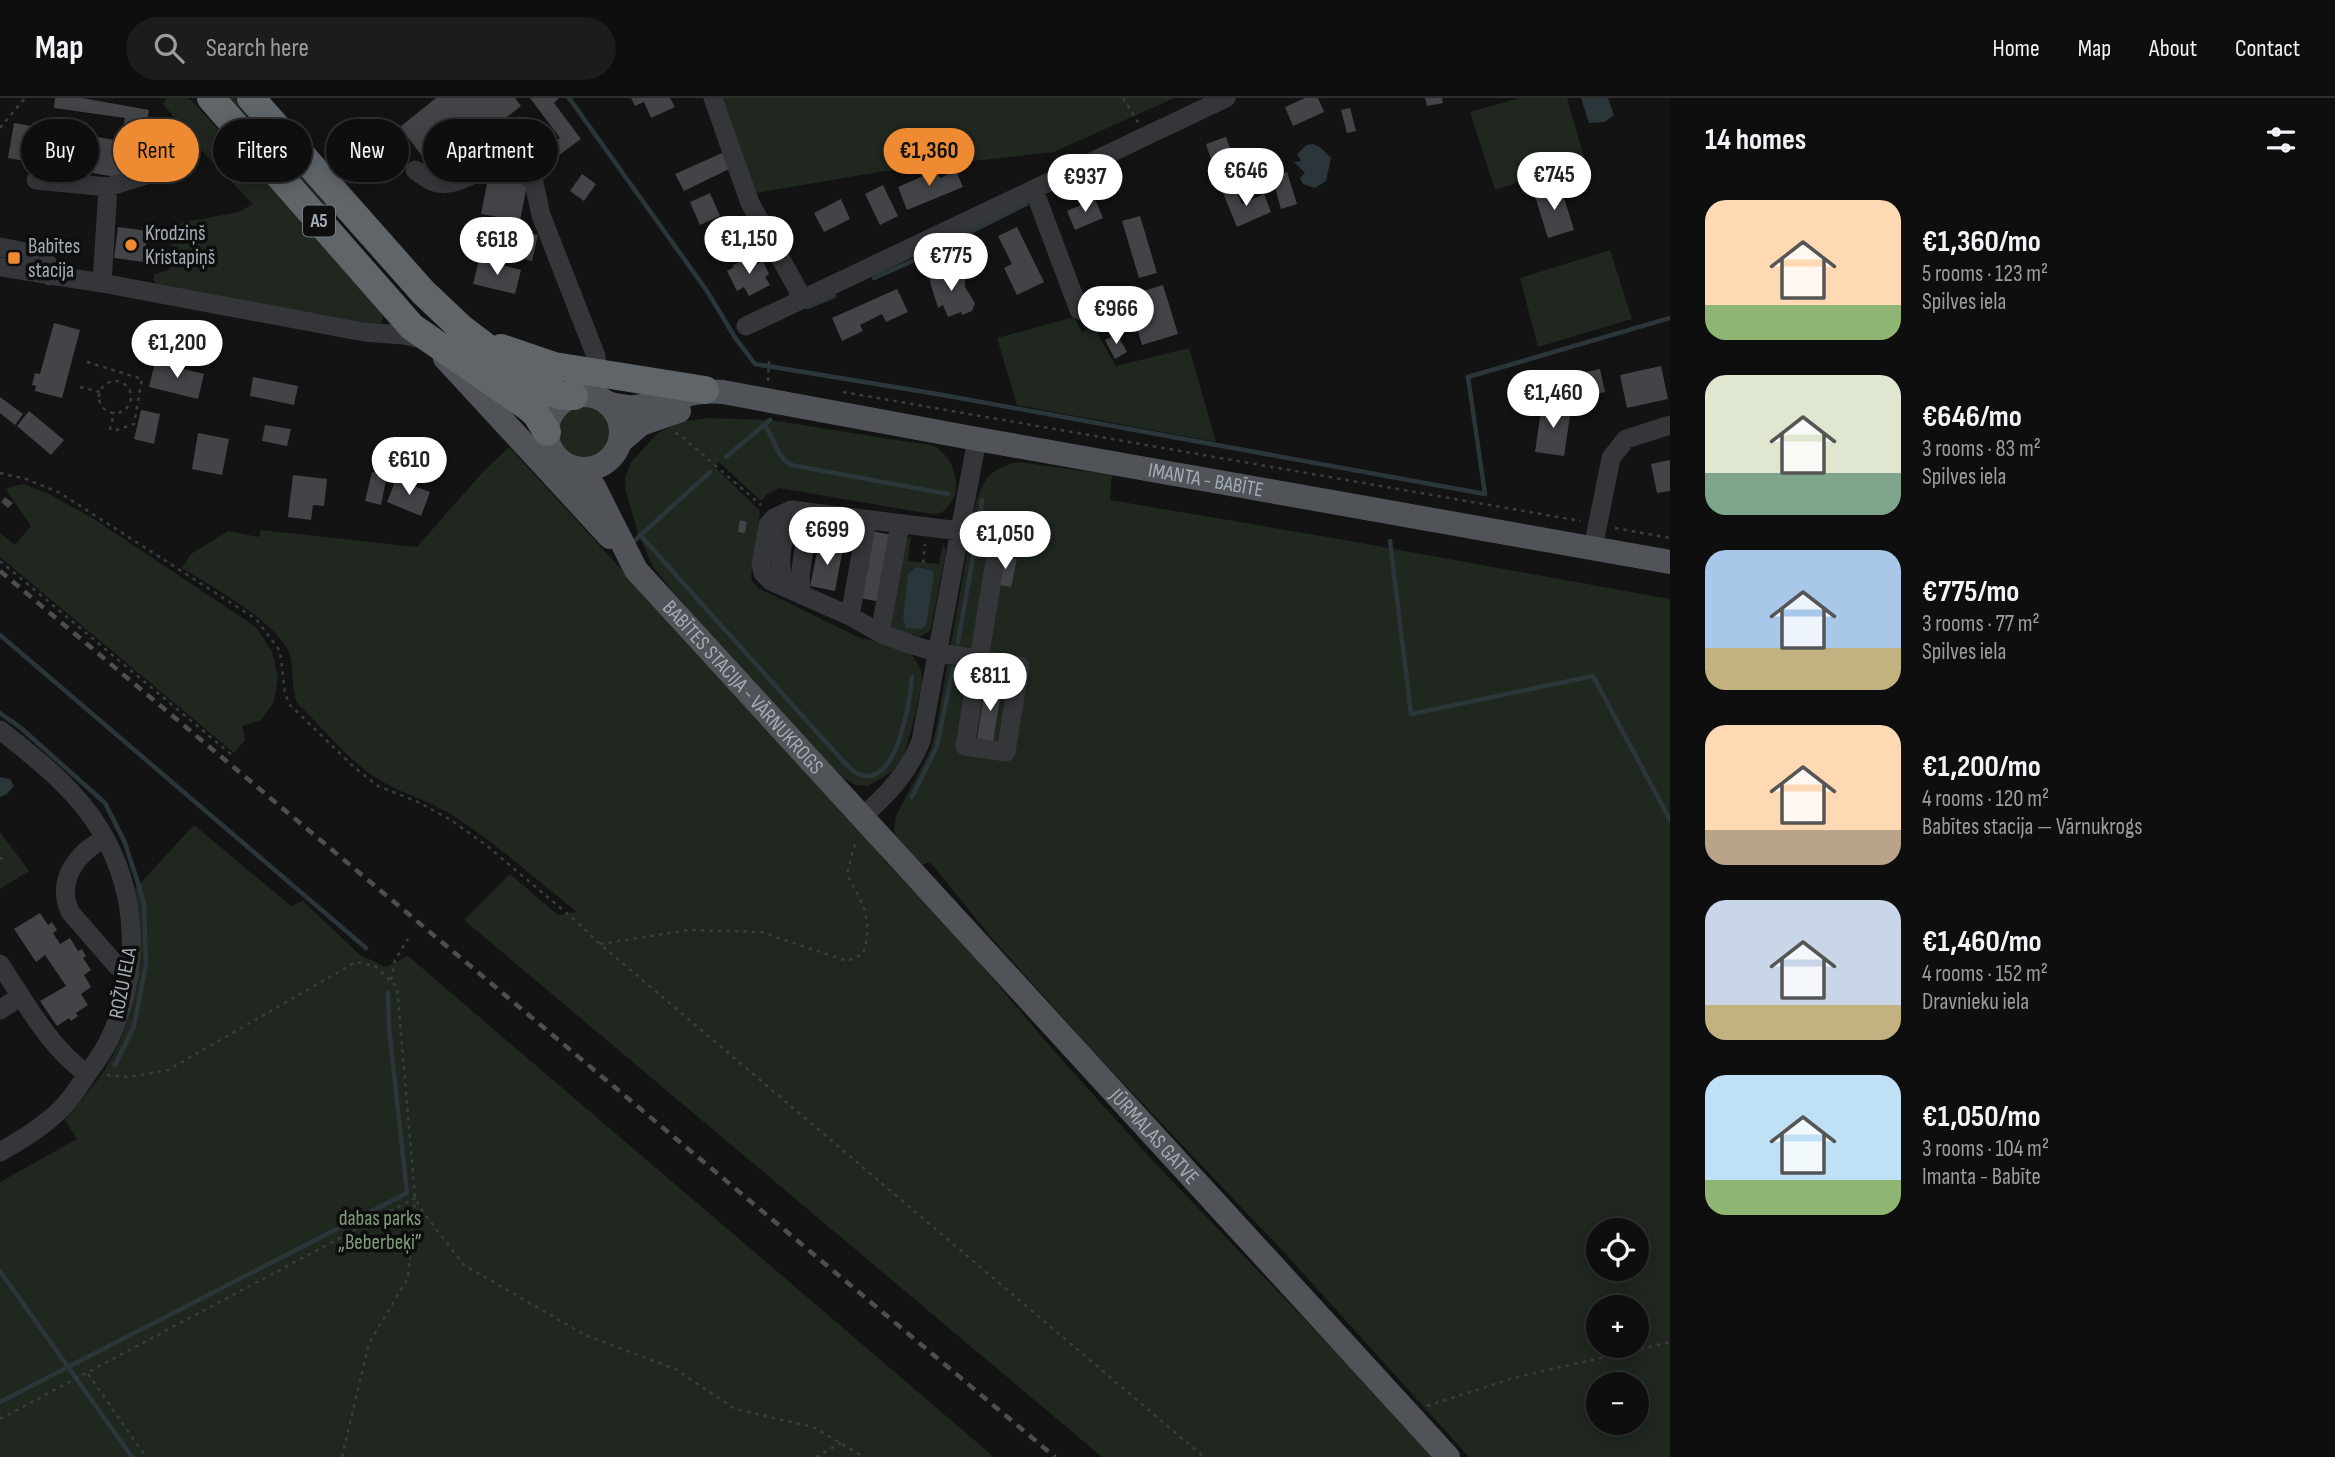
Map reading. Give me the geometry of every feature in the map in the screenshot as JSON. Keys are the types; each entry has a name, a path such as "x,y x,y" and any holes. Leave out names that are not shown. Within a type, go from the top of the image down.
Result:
{"highway":[{"name":"A5","path":"211,98 412,327 528,407 536,414 547,432"},
{"name":"A5","path":"251,98 423,292 461,328 543,390 562,396 574,396"},
{"path":"461,328 529,359 598,374 705,390"}],"main road":[{"name":"A5","path":"429,341 627,555"},
{"name":"IMANTA - BABĪTE","path":"607,402 635,407 705,390 1670,562"},
{"path":"591,395 607,402 618,416 621,425 616,449 596,467 576,468 558,459 548,442 547,432 551,414 557,406 574,396 591,395"},
{"name":"IMANTA - BABĪTE","path":"616,449 641,424 702,404 741,397"},
{"name":"BABĪTES STACIJA - VĀRNUKROGS","path":"616,449 610,481 621,517 627,555"},
{"name":"BABĪTES STACIJA - VĀRNUKROGS","path":"576,468 594,487 636,570 863,816"},
{"name":"JŪRMALAS GATVE","path":"863,816 1448,1457"}],"street":[{"path":"713,98 750,203 803,299"},
{"path":"746,326 1226,98"},
{"path":"415,170 436,183 463,180 509,154 522,154 531,169 541,215 596,356 598,374"},
{"path":"57,182 108,187 124,182"},
{"path":"102,283 108,187"},
{"path":"1034,190 1079,310 1091,313"},
{"path":"0,247 36,254 48,264 50,276"},
{"path":"0,267 102,283 364,332 416,337 429,341"},
{"path":"1593,548 1611,458 1626,439 1670,425"},
{"path":"863,816 894,786 913,760 920,741 977,439"},
{"path":"801,511 791,510 774,518 768,525 761,565 763,573 771,581 850,616 880,633 978,667 1020,666 1006,752 965,746 978,667 999,536 801,511"},
{"path":"794,591 780,567 784,538 793,518 801,511"},
{"path":"794,591 799,581 814,520 822,514"},
{"path":"850,616 867,521"},
{"path":"880,633 900,525"},
{"name":"ROŽU IELA","path":"0,730 73,793 105,838 122,879 129,906 132,947 130,974 116,1025 100,1058 61,1109 32,1133 0,1152"},
{"path":"105,838 91,845 76,859 68,880 67,902 70,912 117,966 130,974"},
{"path":"0,964 48,1036 64,1056 87,1074"},
{"path":"0,1010 21,996"}],"path":[{"path":"0,128 25,98"},
{"path":"1123,98 1146,136"},
{"path":"769,361 769,370"},
{"path":"87,362 142,379 134,424 112,431 114,412"},
{"path":"114,371 114,381"},
{"path":"114,381 125,384 131,394 131,400 125,409 114,412 108,411 101,403 100,392 105,384 114,381"},
{"path":"80,387 100,392"},
{"path":"835,391 1407,489 1670,538"},
{"path":"660,417 666,430 680,435 774,518"},
{"path":"0,473 26,479 60,494 256,619 280,651 285,693 289,704 355,768 378,786 418,802 451,820 487,846 1204,1457"},
{"path":"808,538 847,546"},
{"path":"0,561 232,755"},
{"path":"600,944 688,930 761,932 846,961 863,954 869,935 862,903 847,874 863,816"},
{"path":"391,980 395,960 408,939"},
{"path":"87,1074 129,1077 168,1070 356,962 375,966 397,987 415,1198 408,1278 369,1343 342,1457"},
{"path":"0,1419 415,1198"},
{"path":"415,1198 464,1265 585,1335 675,1368 735,1409 813,1427 864,1457"},
{"path":"1407,1412 1513,1378 1670,1342"},
{"path":"88,1374 146,1457"},
{"path":"816,1457 842,1442"}],"green space":[{"path":"167,98 187,98 213,124 213,162 199,147 199,119 175,119 163,104"},
{"path":"225,98 235,98 253,119 244,119"},
{"path":"723,98 1174,98 1054,152 879,172 756,193"},
{"path":"1520,98 1567,98 1585,160 1495,190 1470,112"},
{"path":"232,182 267,182 381,311 382,323 368,323 157,285 153,279 155,274 169,270 175,224 239,212 253,204"},
{"path":"299,182 309,182 335,212 330,217"},
{"path":"1610,250 1632,319 1538,347 1520,278"},
{"path":"1074,317 1082,332 1093,326 1116,366 1189,348 1216,442 1017,405 997,338"},
{"path":"578,401 590,401 606,410 613,420 613,444 606,454 590,463 578,463 567,458 558,449 553,438 553,426 558,415 567,406"},
{"path":"707,418 770,420 930,445 939,449 949,460 956,481 954,498 941,513 931,514 779,488 761,501 719,462 714,466 760,511 751,575 758,588 860,638 889,644 911,653 921,670 922,684 904,755 893,771 868,786 855,785 842,777 709,635 653,567 638,533 626,492 625,478 631,462 658,433 680,422"},
{"path":"509,447 875,845 885,861 954,933 1055,1052 1153,1161 1436,1457 1102,1457 464,920 510,874 558,915 577,912 455,817 392,787 360,766 297,703 290,655 280,638 240,604 182,568 191,554 228,531 259,537 261,530 417,547 482,473"},
{"path":"1019,462 1112,475 1110,500 1670,599 1670,1457 1469,1457 1284,1252 1090,1048 991,937 930,862 919,866 897,841 894,831 896,816 930,751 936,730 975,507 985,482 1000,468"},
{"path":"24,484 51,495 94,519 256,627 272,652 278,677 274,702 261,720 242,726 245,740 234,753 0,557 0,533 15,545 31,526 6,490"},
{"path":"911,536 908,561 939,564 943,543 946,551 931,629 926,634 915,637 904,635 888,625 905,541"},
{"name":"dabas parks „Beberbeķi”","path":"194,825 291,906 303,901 360,955 386,967 408,956 994,1457 0,1457 0,1182 77,1139 65,1120 108,1064 119,1043 133,1001 138,958 134,890"},
{"path":"0,832 29,871 0,889"}],"shaded area":[{"path":"1581,98 1608,98 1614,115 1605,122 1589,123"},
{"path":"1313,144 1331,158 1326,181 1315,188 1303,184 1300,178 1305,173 1294,162 1301,161 1297,154 1307,145"},
{"path":"916,567 932,570 934,575 926,625 922,629 906,628 903,618 908,574"},
{"path":"0,777 10,779 14,786 0,797"}],"building":[{"path":"55,98 82,98 149,110 147,119 125,119 54,108"},
{"path":"436,98 515,98 521,106 504,119 423,119 423,157 409,139 409,120"},
{"path":"530,98 559,98 554,103 581,139 558,156 558,119 546,119"},
{"path":"631,98 670,98 675,107 651,118 644,102 635,106"},
{"path":"1305,98 1318,98 1324,112 1293,126 1285,107"},
{"path":"1425,98 1442,98 1443,103 1427,106"},
{"path":"1350,108 1356,131 1347,133 1341,110"},
{"path":"14,123 21,124 21,160 8,158"},
{"path":"99,137 113,140 113,177 99,174"},
{"path":"1226,137 1238,169 1217,177 1206,144"},
{"path":"722,153 729,169 684,191 675,174"},
{"path":"937,170 940,178 956,171 963,187 907,210 898,187"},
{"path":"1287,172 1297,204 1281,209 1272,177"},
{"path":"582,174 596,184 584,201 570,191"},
{"path":"487,182 527,185 520,221 481,214"},
{"path":"883,185 898,216 880,225 865,194"},
{"path":"1560,185 1574,230 1548,238 1534,193"},
{"path":"1235,188 1242,204 1264,194 1271,212 1237,227 1223,193"},
{"path":"710,193 720,216 700,225 690,202"},
{"path":"841,199 850,219 824,232 814,213"},
{"path":"1095,199 1103,218 1075,230 1067,211"},
{"path":"1140,216 1157,273 1139,278 1122,221"},
{"name":"Krodziņš Kristapiņš","path":"118,227 148,231 144,262 114,258"},
{"path":"1017,227 1044,282 1017,295 1004,268 1012,264 998,236"},
{"path":"512,229 538,235 532,261 506,255"},
{"path":"753,255 758,264 763,261 769,274 765,277 770,285 749,296 744,287 737,291 727,271"},
{"path":"479,259 521,270 515,294 473,284"},
{"path":"944,268 948,279 959,274 965,276 965,287 975,303 972,311 948,317 943,305 938,308 928,275"},
{"path":"1163,285 1178,334 1142,345 1127,296"},
{"path":"897,289 908,312 886,322 882,314 860,325 863,331 842,341 832,318"},
{"path":"54,323 80,330 62,398 35,391 36,386 32,385 35,373 40,374"},
{"path":"1117,334 1127,352 1115,359 1105,340"},
{"path":"155,362 204,374 198,399 149,387"},
{"path":"1661,366 1668,399 1627,408 1620,375"},
{"path":"1600,369 1605,392 1591,395 1586,372"},
{"path":"253,377 298,386 294,405 250,396"},
{"path":"0,397 23,414 15,425 0,413"},
{"path":"1542,404 1571,409 1564,456 1535,452"},
{"path":"141,410 160,414 154,444 134,439"},
{"path":"29,411 64,440 51,455 17,426"},
{"path":"265,425 291,429 287,446 262,441"},
{"path":"198,433 229,439 222,475 192,469"},
{"path":"1670,460 1670,491 1657,493 1651,464"},
{"path":"372,472 387,475 381,505 365,501"},
{"path":"293,475 327,479 324,506 313,505 311,520 288,517"},
{"path":"396,479 430,492 421,516 387,502"},
{"path":"5,497 13,503 8,508 1,502"},
{"path":"740,520 747,522 745,533 738,532"},
{"path":"871,531 893,535 882,602 859,598"},
{"path":"819,543 843,548 835,591 810,586"},
{"path":"999,556 1017,559 1011,587 994,584"},
{"path":"986,684 1002,686 993,742 977,739"},
{"path":"40,913 48,925 52,922 57,930 53,933 60,944 70,938 78,951 82,949 86,956 83,958 91,970 84,975 91,987 81,994 88,1005 76,1013 78,1016 71,1021 69,1018 57,1026 40,1001 66,986 45,955 36,962 14,929"}],"waterway":[{"path":"569,98 707,291 736,339 755,364 943,395 1485,494 1468,377 1670,318"},
{"path":"1072,182 1100,169"},
{"path":"874,278 1026,204"},
{"path":"808,307 834,296"},
{"path":"726,457 770,420"},
{"path":"763,425 781,456 791,465 948,494"},
{"path":"633,542 710,472"},
{"path":"978,528 982,500"},
{"path":"640,535 833,750 857,773 874,775 893,755 905,721 912,677"},
{"path":"958,642 976,540"},
{"path":"1390,541 1411,714 1593,676 1670,820"},
{"path":"0,635 366,948"},
{"path":"912,797 937,746 953,668"},
{"path":"0,713 21,728 105,803 125,843 144,904 146,964 134,1026 115,1065"},
{"path":"0,1402 407,1193 389,1028 388,993"},
{"path":"0,1271 132,1457"}],"railway":[{"path":"0,571 1055,1457"}],"place":[{"name":"Krodziņš Kristapiņš","path":"131,245"},
{"name":"Babītes stacija","path":"14,258"}]}
